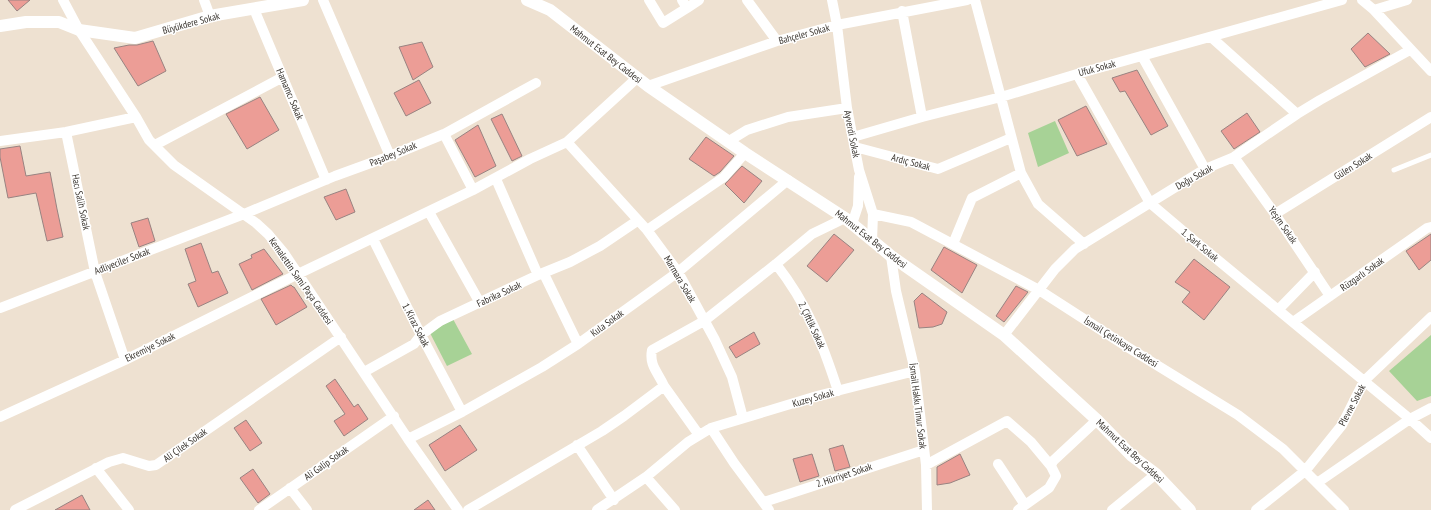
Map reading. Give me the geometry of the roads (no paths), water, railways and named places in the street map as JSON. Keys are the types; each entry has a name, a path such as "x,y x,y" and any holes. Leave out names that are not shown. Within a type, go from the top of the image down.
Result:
{"street":[{"name":"Kemalettin Sami Paşa Caddesi","path":"63,0 79,30 136,116 149,140 174,165 244,214 268,234 284,253 408,439 458,510"},
{"path":"204,0 210,16"},
{"name":"Büyükdere Sokak","path":"0,26 26,22 59,22 79,30 135,38 210,16 301,0"},
{"path":"323,0 390,156"},
{"name":"Mahmut Esat Bey Caddesi","path":"527,0 550,10 648,86 745,153 849,221 890,256 1004,335 1097,420 1132,456 1156,474 1190,510"},
{"path":"650,0 663,23 684,4 699,0"},
{"path":"747,0 777,41"},
{"name":"Ayverdi Sokak","path":"832,0 837,25 847,108 860,170 873,214 872,241"},
{"name":"Bahçeler Sokak","path":"648,86 777,41 837,25 902,12 934,3 961,0"},
{"path":"975,0 1021,173 1038,204 1084,244"},
{"name":"Ufuk Sokak","path":"854,142 922,117 1001,97 1077,74 1342,0"},
{"path":"1362,0 1374,10 1431,71"},
{"path":"1374,10 1407,0"},
{"name":"Hamamcı Sokak","path":"254,9 326,180"},
{"path":"902,12 922,117"},
{"path":"1211,37 1297,114"},
{"name":"Doğu Sokak","path":"1004,335 1055,269 1075,249 1205,169 1234,157 1297,114 1410,50"},
{"path":"1142,56 1205,169"},
{"name":"1. Şark Sokak","path":"1077,74 1150,203 1431,438"},
{"path":"155,145 283,77"},
{"name":"Ekremiye Sokak","path":"0,418 125,360 298,274 474,190 530,159 567,142 638,78"},
{"name":"Paşabey Sokak","path":"244,214 444,134 536,83"},
{"path":"729,141 747,130 788,117 847,108"},
{"path":"0,141 66,132 136,116"},
{"name":"Gülen Sokak","path":"1276,214 1431,117"},
{"name":"Hacı Salih Sokak","path":"66,132 95,272 125,360"},
{"path":"444,134 474,190"},
{"name":"Ardıç Sokak","path":"854,142 938,168 1011,138"},
{"name":"Marmara Sokak","path":"567,142 647,230 678,272 715,340 732,377 743,418"},
{"path":"647,230 724,176 745,153"},
{"name":"Yeşim Sokak","path":"1234,157 1276,214 1330,296"},
{"path":"699,435 664,386 650,358 652,350 704,321 812,234 849,221 858,206 860,170"},
{"path":"953,244 972,198 1021,173"},
{"path":"496,179 541,275 578,344"},
{"name":"Kula Sokak","path":"408,439 462,412 542,367 578,344 678,272 788,180"},
{"path":"429,212 480,303"},
{"name":"Adliyeciler Sokak","path":"0,308 244,214"},
{"name":"İsmail Çetinkaya Caddesi","path":"873,214 911,222 1039,290 1128,348 1238,415 1283,449 1344,510"},
{"name":"Fabrika Sokak","path":"364,372 414,344 421,335 440,321 570,262 600,246 638,221"},
{"name":"Rüzgarlı Sokak","path":"1293,322 1427,228 1431,227"},
{"name":"1. Kiraz Sokak","path":"373,238 421,335 462,412"},
{"name":"İsmail Hakkı Timur Sokak","path":"890,256 896,291 915,371 926,465 927,510"},
{"name":"2. Çiftlik Sokak","path":"776,264 792,284 808,312 820,338 838,391"},
{"path":"1278,310 1315,272"},
{"name":"Plevne Sokak","path":"1256,510 1305,471 1342,425 1364,381 1431,317"},
{"name":"Ali Çilek Sokak","path":"22,509 109,462 123,458 149,466 156,465 341,337"},
{"name":"Kuzey Sokak","path":"597,510 614,500 646,477 688,442 711,428 838,391 915,371"},
{"path":"468,510 602,431 664,386"},
{"path":"1317,483 1410,419 1431,408"},
{"name":"Ali Galip Sokak","path":"260,510 394,416"},
{"path":"1051,466 1053,461 1097,420"},
{"path":"926,465 1007,421 1031,442 1051,466 1056,476 1049,488 1022,507 998,464"},
{"path":"711,428 734,463 767,506"},
{"path":"577,445 614,500"},
{"name":"2. Hürriyet Sokak","path":"767,506 823,482 924,450"},
{"path":"96,468 129,510"},
{"path":"1112,510 1156,474"},
{"path":"646,477 675,510"},
{"path":"290,488 307,510"}],"lane":[{"path":"1394,170 1431,155"}]}
